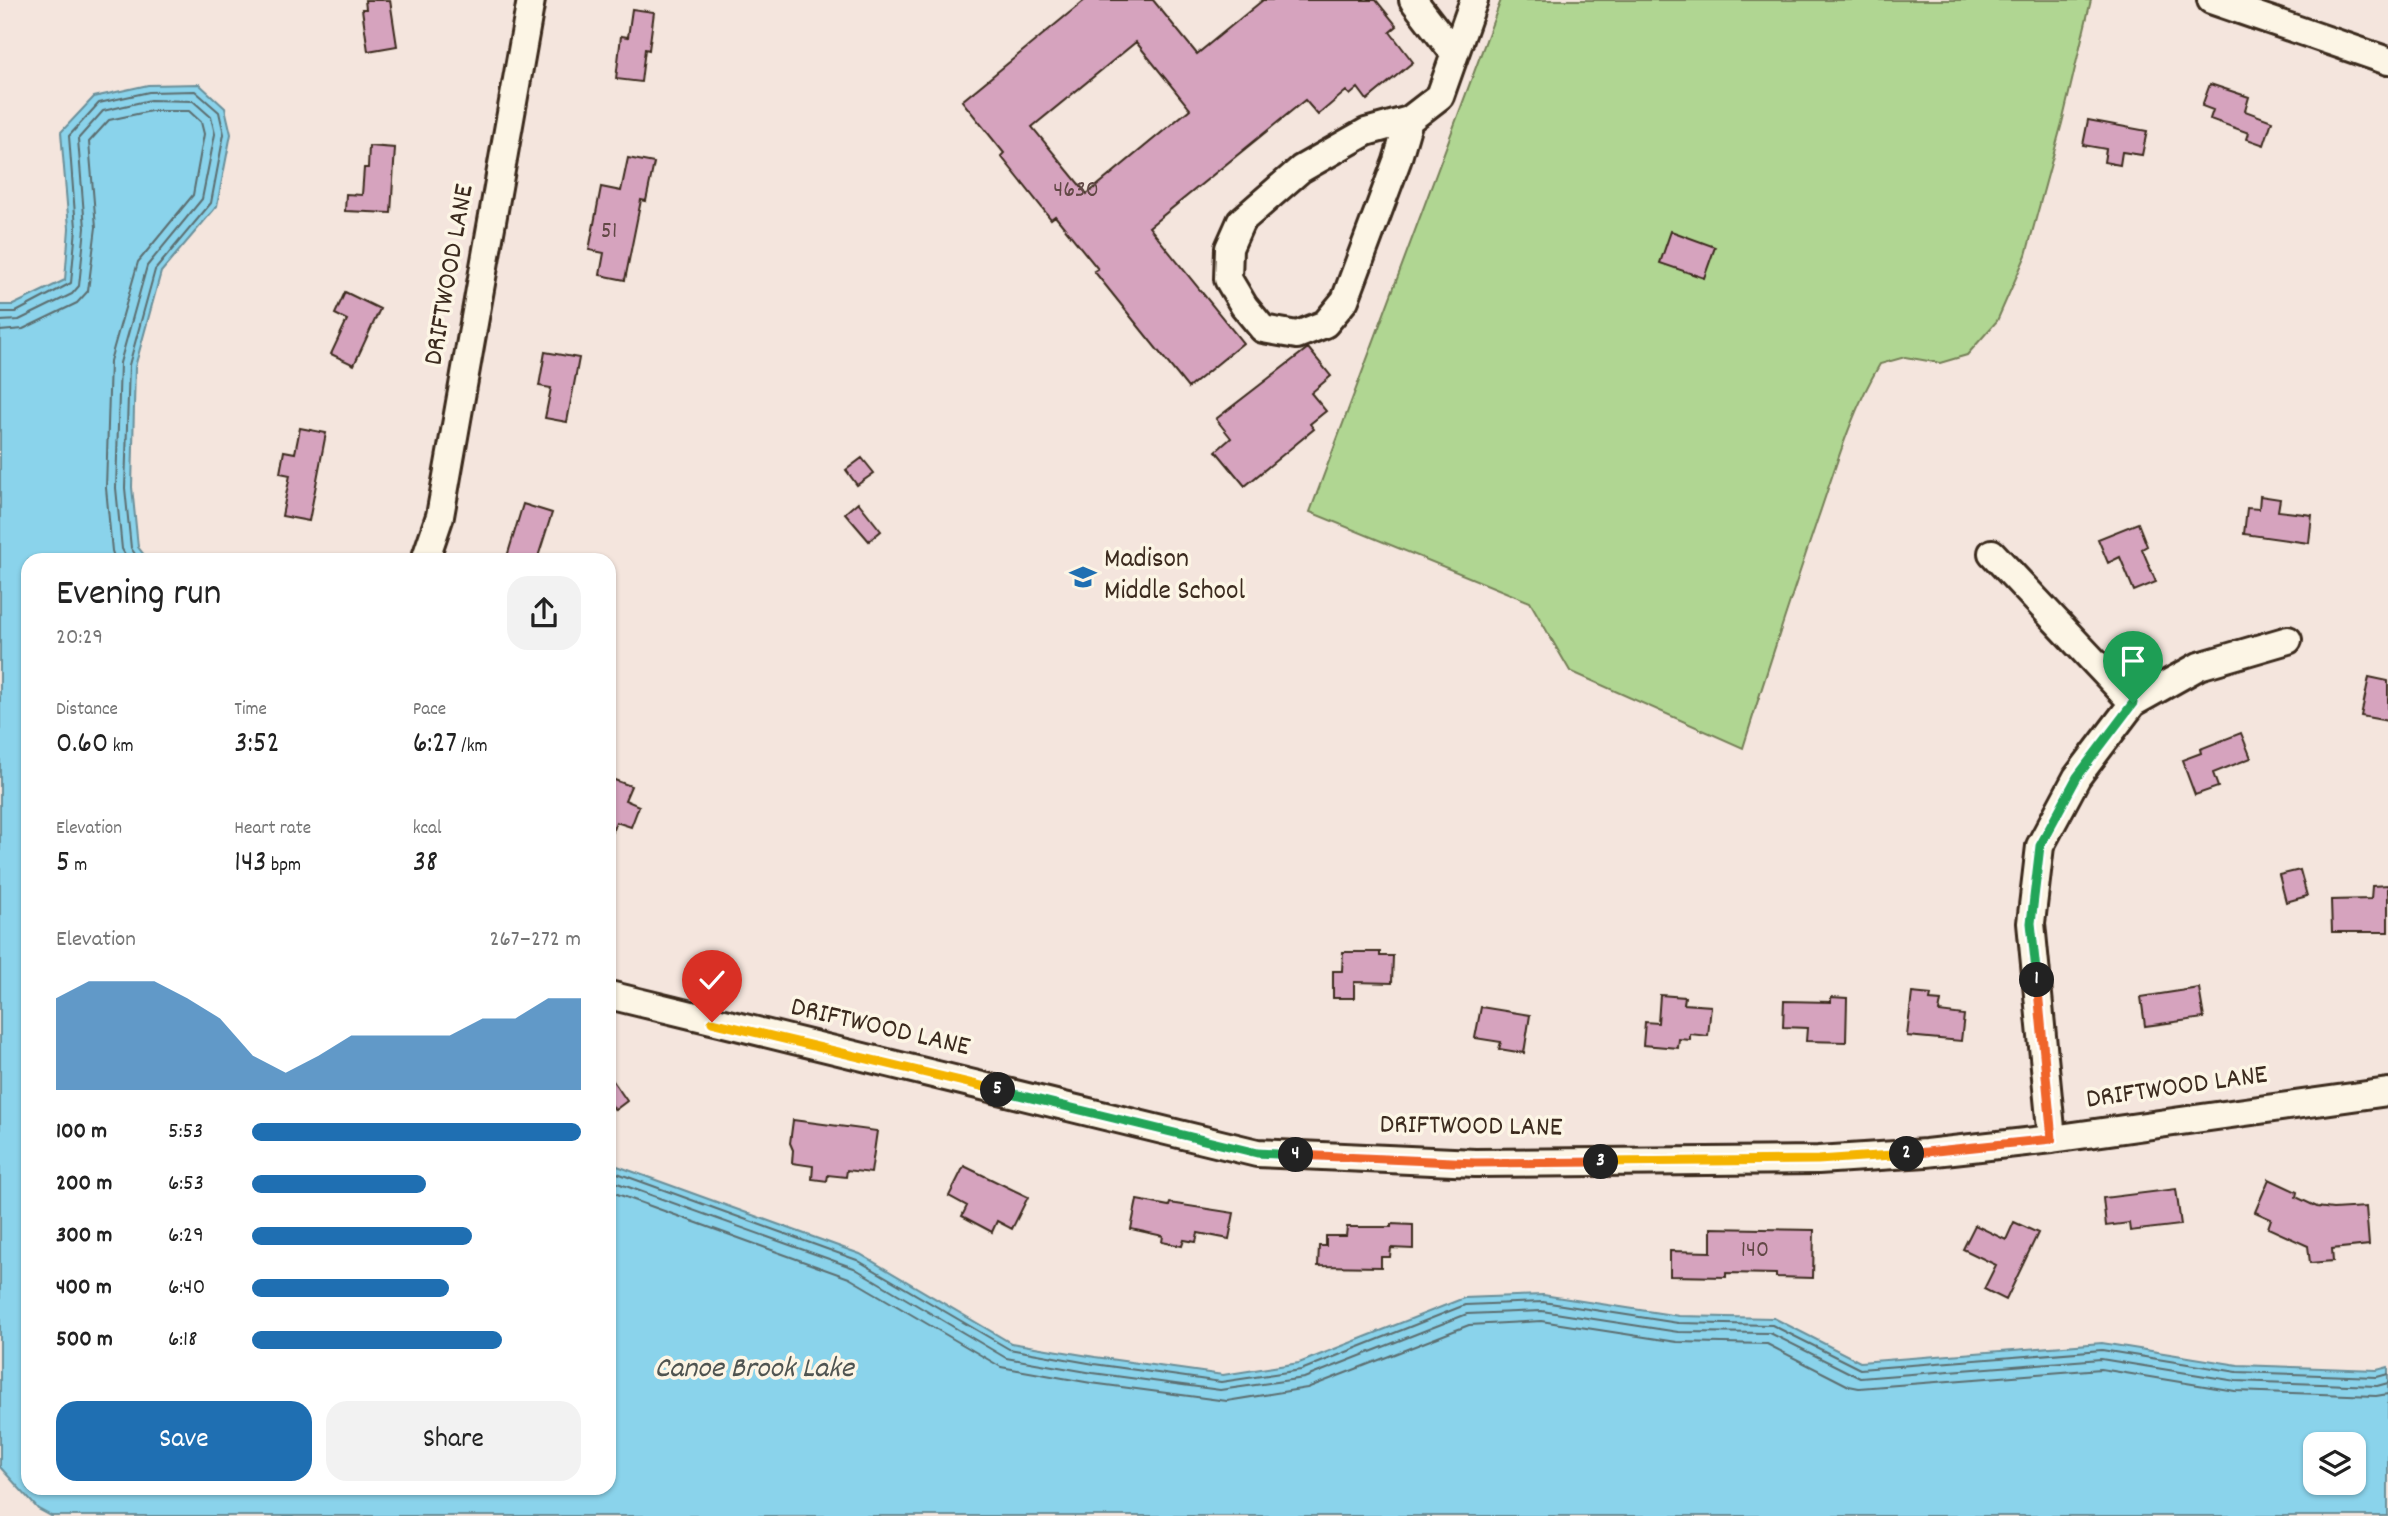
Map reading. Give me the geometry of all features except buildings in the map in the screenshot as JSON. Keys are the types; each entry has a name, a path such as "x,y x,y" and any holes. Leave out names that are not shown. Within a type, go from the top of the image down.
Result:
{"street":[{"name":"DRIFTWOOD LANE","path":"427,553 440,516 531,0"},
{"path":"1413,0 1454,53"},
{"path":"1409,120 1397,161 1345,300 1325,324 1297,335 1263,329 1244,306 1228,279 1229,248 1241,221 1301,169 1366,132 1409,120 1440,96 1474,0"},
{"path":"2211,0 2388,61"},
{"path":"1992,553 2133,703"},
{"path":"2052,1139 2031,923 2040,846 2077,777 2133,703 2199,666 2288,640"},
{"name":"DRIFTWOOD LANE","path":"616,997 1257,1153 1475,1163 1818,1160 1926,1153 2052,1139 2388,1092"}],"green space":[{"path":"1501,0 2091,0 2062,123 2026,255 1997,321 1967,355 1940,363 1905,357 1880,364 1852,420 1838,459 1743,748 1570,671 1530,602 1310,512"}],"water":[{"name":"Canoe Brook Lake","path":"199,84 225,108 231,134 217,206 161,272 135,367 132,487 138,547 143,553 21,553 21,1490 0,1467 0,305 13,305 65,280 69,228 61,132 94,97 148,85"},
{"name":"Canoe Brook Lake","path":"616,1166 860,1254 1011,1343 1223,1375 1299,1363 1464,1298 1543,1295 1679,1316 1774,1318 1860,1362 2102,1343 2238,1365 2377,1370 2388,1367 2388,1516 51,1516 38,1509 25,1495 616,1495"}],"place":[{"name":"Madison Middle School","path":"1083,577"}],"route":[{"path":"712,1022 1257,1153 1475,1163 1818,1160 1926,1153 2052,1139 2031,923 2040,846 2077,777 2133,703"}]}
